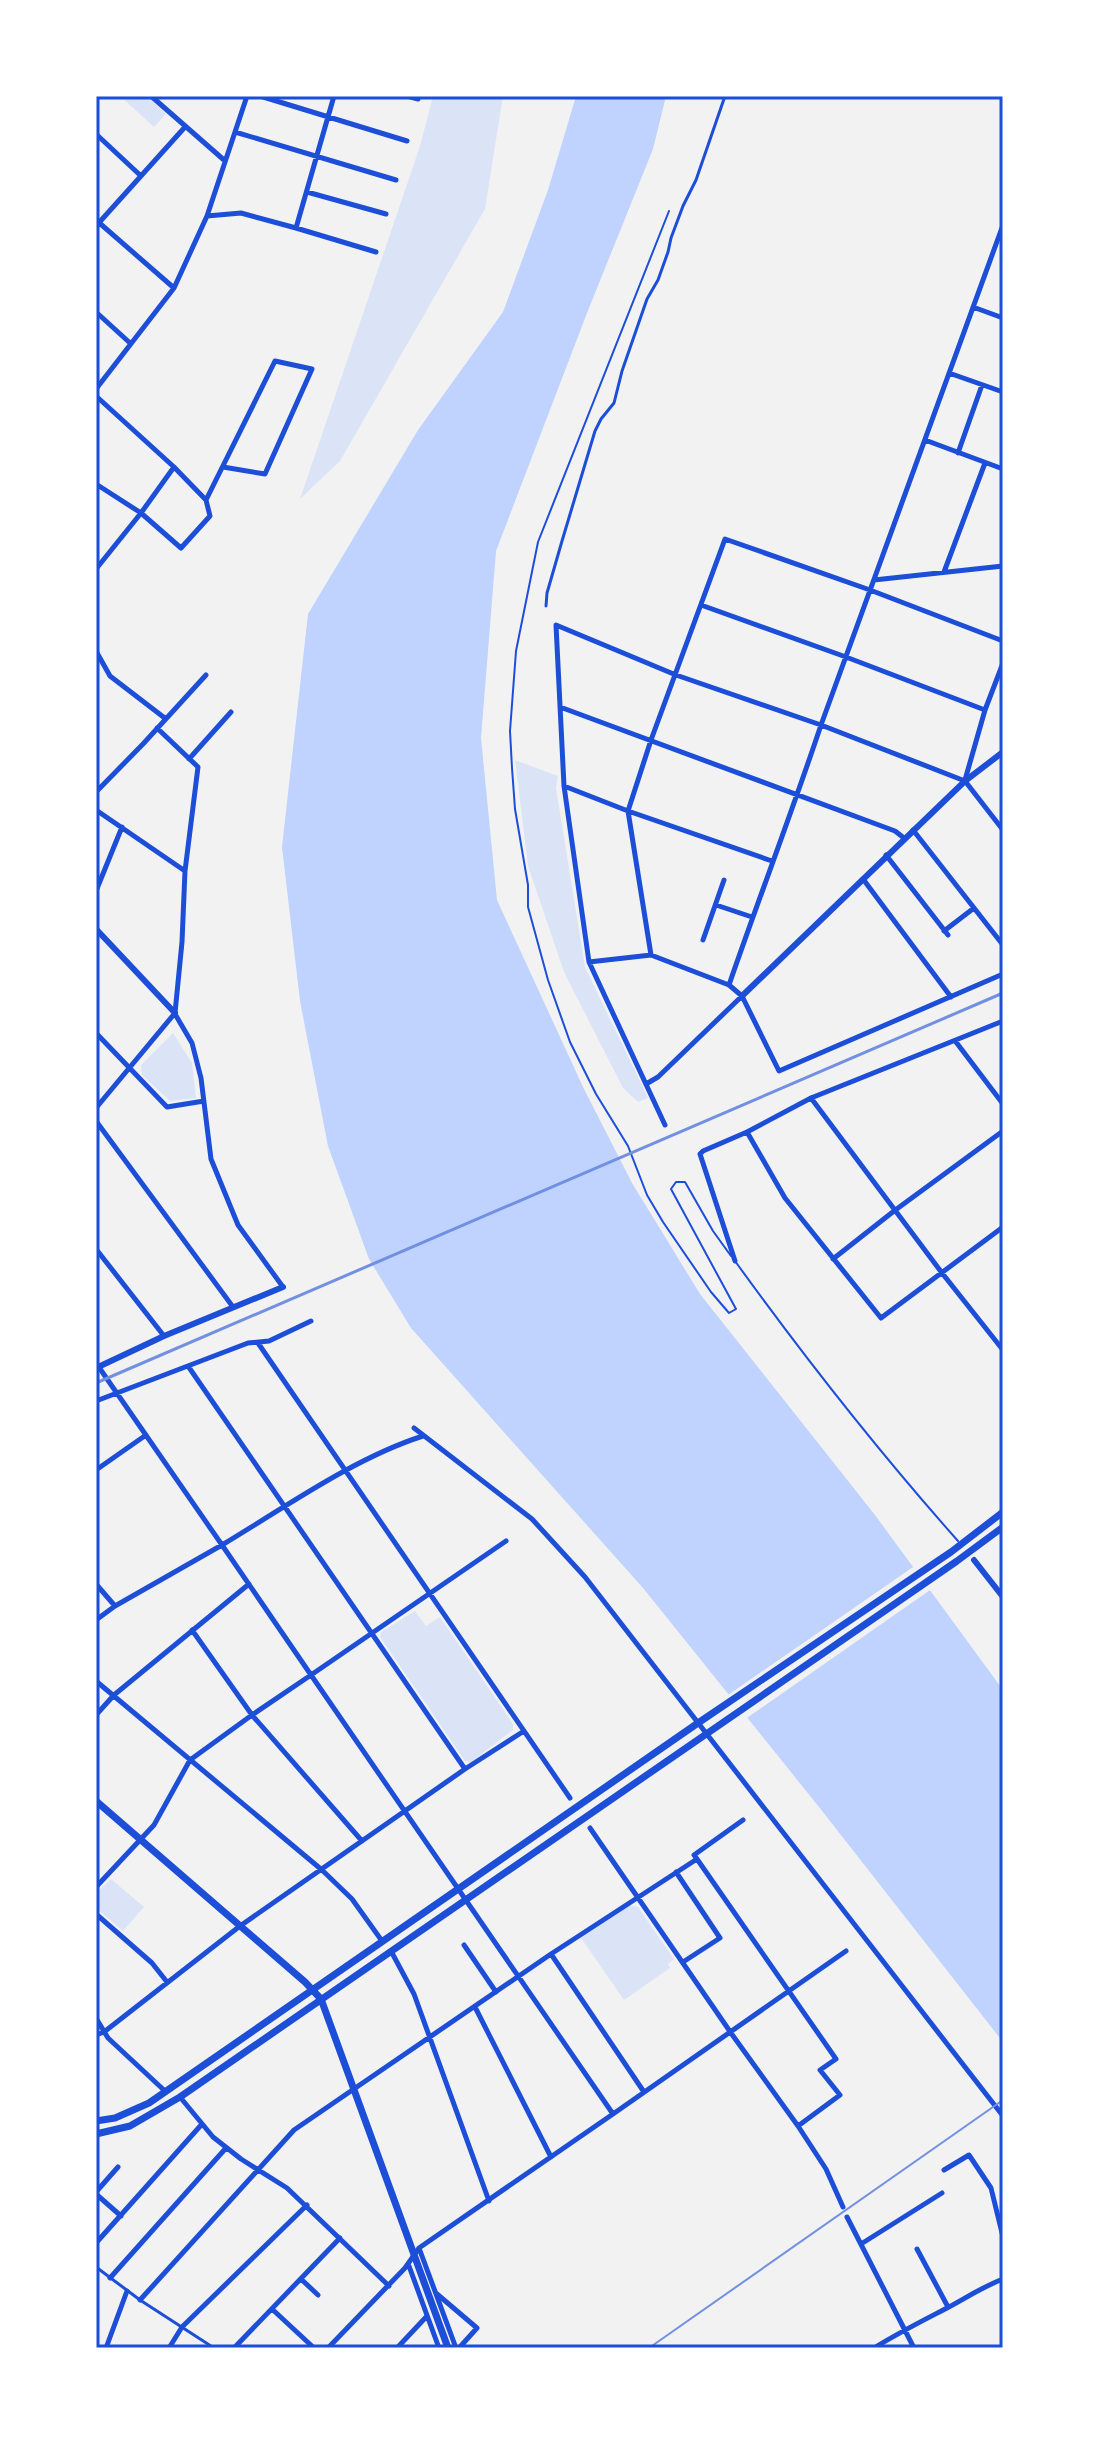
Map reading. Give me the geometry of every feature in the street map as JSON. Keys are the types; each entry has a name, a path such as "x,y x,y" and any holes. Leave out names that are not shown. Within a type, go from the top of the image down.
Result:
{"main road":[{"path":"96,2121 136,2110 166,2092 698,1723 951,1552 1003,1512"},
{"path":"96,2134 130,2126 180,2097 957,1561 971,1556 1003,1527"},
{"path":"96,1801 321,1999 417,2251 448,2348"}],"street":[{"path":"151,96 224,160"},
{"path":"96,389 174,288 207,216 247,96"},
{"path":"260,96 407,141"},
{"path":"296,228 334,96"},
{"path":"407,96 418,99"},
{"path":"546,606 547,593 595,431 614,403 647,299 658,280 725,96"},
{"path":"174,288 97,223 185,127"},
{"path":"235,132 396,180"},
{"path":"96,134 141,176"},
{"path":"307,192 386,214"},
{"path":"207,216 241,213 376,252"},
{"path":"729,985 1003,225"},
{"path":"995,246 1003,249"},
{"path":"973,307 1003,318"},
{"path":"96,312 130,343"},
{"path":"206,500 275,361 312,369 265,474 223,467"},
{"path":"949,373 1003,392"},
{"path":"958,453 982,385"},
{"path":"96,396 206,500 210,516 181,548 141,513 96,484"},
{"path":"925,440 1003,469"},
{"path":"944,572 985,463"},
{"path":"97,565 141,513 174,467"},
{"path":"651,955 628,811 725,539 1003,641"},
{"path":"874,580 1003,566"},
{"path":"701,605 985,710"},
{"path":"665,1125 589,962 564,786 556,625 676,675 821,725 965,781 1003,830"},
{"path":"96,651 110,676 166,719"},
{"path":"965,781 985,710 1003,663"},
{"path":"96,792 206,675"},
{"path":"560,707 895,831 904,838"},
{"path":"189,759 231,712"},
{"path":"96,1108 175,1013 185,871 198,767 157,728"},
{"path":"646,1084 658,1077 965,781 1003,752"},
{"path":"564,786 772,861"},
{"path":"96,810 185,871"},
{"path":"96,891 122,827"},
{"path":"913,830 1003,945"},
{"path":"886,855 946,933 974,908"},
{"path":"862,878 951,997"},
{"path":"703,940 724,880"},
{"path":"716,905 752,917"},
{"path":"96,929 175,1013 192,1043 201,1078 211,1159 238,1225 283,1287 97,1366 118,1392 613,2114"},
{"path":"589,962 651,955 729,985 742,996 779,1071 1003,974"},
{"path":"735,1261 700,1154 703,1151 811,1098 1003,1021"},
{"path":"96,1033 167,1107 204,1101"},
{"path":"956,1042 1003,1104"},
{"path":"811,1098 894,1211 1003,1350"},
{"path":"96,1121 233,1307"},
{"path":"833,1259 1003,1131"},
{"path":"747,1132 785,1198 881,1318 1003,1227"},
{"path":"96,1249 164,1336"},
{"path":"96,1401 248,1343 269,1341 311,1321"},
{"path":"258,1343 570,1798"},
{"path":"188,1366 465,1769"},
{"path":"414,1428 532,1519 585,1577 1003,2116"},
{"path":"96,1470 146,1435"},
{"path":"96,1620 346,1471 406,1441 423,1436"},
{"path":"96,1887 154,1825 190,1760 506,1541"},
{"path":"961,1543 1003,1597"},
{"path":"96,1584 115,1606"},
{"path":"96,1715 114,1695 249,1584"},
{"path":"192,1630 252,1715 362,1841"},
{"path":"96,1681 322,1870 352,1899 383,1942"},
{"path":"96,2035 104,2032 240,1926 524,1731"},
{"path":"743,1820 694,1855 836,2059 820,2070 840,2095 798,2126"},
{"path":"590,1828 798,2126 826,2169 843,2207"},
{"path":"140,2300 294,2130 518,1976 697,1859"},
{"path":"676,1872 720,1938 683,1962"},
{"path":"96,1914 152,1963 167,1982"},
{"path":"464,1945 496,1992"},
{"path":"391,1951 414,1994 489,2201"},
{"path":"328,2348 389,2286 417,2251 846,1951"},
{"path":"551,1954 644,2092"},
{"path":"475,2007 551,2157"},
{"path":"96,2018 108,2038 166,2092"},
{"path":"180,2097 226,2148 307,2205 389,2286"},
{"path":"96,2243 202,2124"},
{"path":"110,2278 226,2148"},
{"path":"944,2170 969,2155 991,2188 1003,2237"},
{"path":"118,2167 96,2193 121,2216"},
{"path":"861,2244 942,2193"},
{"path":"169,2348 182,2327 307,2205"},
{"path":"847,2217 914,2348"},
{"path":"234,2348 340,2238"},
{"path":"917,2249 948,2307"},
{"path":"417,2251 458,2348 477,2328 436,2294"},
{"path":"408,2265 439,2348"},
{"path":"96,2267 214,2348"},
{"path":"301,2279 318,2295"},
{"path":"874,2348 981,2287 1003,2279"},
{"path":"106,2348 127,2291"},
{"path":"272,2309 314,2348"},
{"path":"397,2348 427,2316"}],"lane":[{"path":"669,211 538,542 516,651 510,731 515,809 528,885 528,907 548,980 570,1042 596,1094 628,1146 657,1213 711,1292 729,1313 736,1309 671,1189 676,1182 685,1182 713,1231 778,1320 898,1473 961,1543"}],"shaded area":[{"path":"120,96 147,96 166,114 154,127"},
{"path":"433,96 503,96 485,209 340,461 300,499 420,146"},
{"path":"515,760 558,776 556,788 585,967 648,1098 638,1102 623,1088 564,972 528,866"},
{"path":"173,1033 192,1063 196,1098 170,1101 142,1075 141,1065"},
{"path":"415,1611 426,1626 440,1617 513,1724 513,1730 471,1762 465,1761 380,1637 381,1632"},
{"path":"111,1879 144,1907 123,1931 96,1908 96,1893"},
{"path":"629,1905 638,1907 674,1959 668,1964 670,1968 624,2000 581,1938"}],"water":[{"path":"576,96 666,96 653,149 496,551 481,738 497,900 583,1087 632,1183 700,1294 875,1515 1003,1690 1003,2042 643,1588 411,1328 369,1259 328,1146 300,1001 282,847 308,614 418,430 503,312 548,190"}],"pier":[{"path":"916,1565 933,1588 744,1720 725,1697"}],"tram line":[{"path":"649,2348 1003,2100"}],"railway":[{"path":"96,1383 1003,993"}]}
